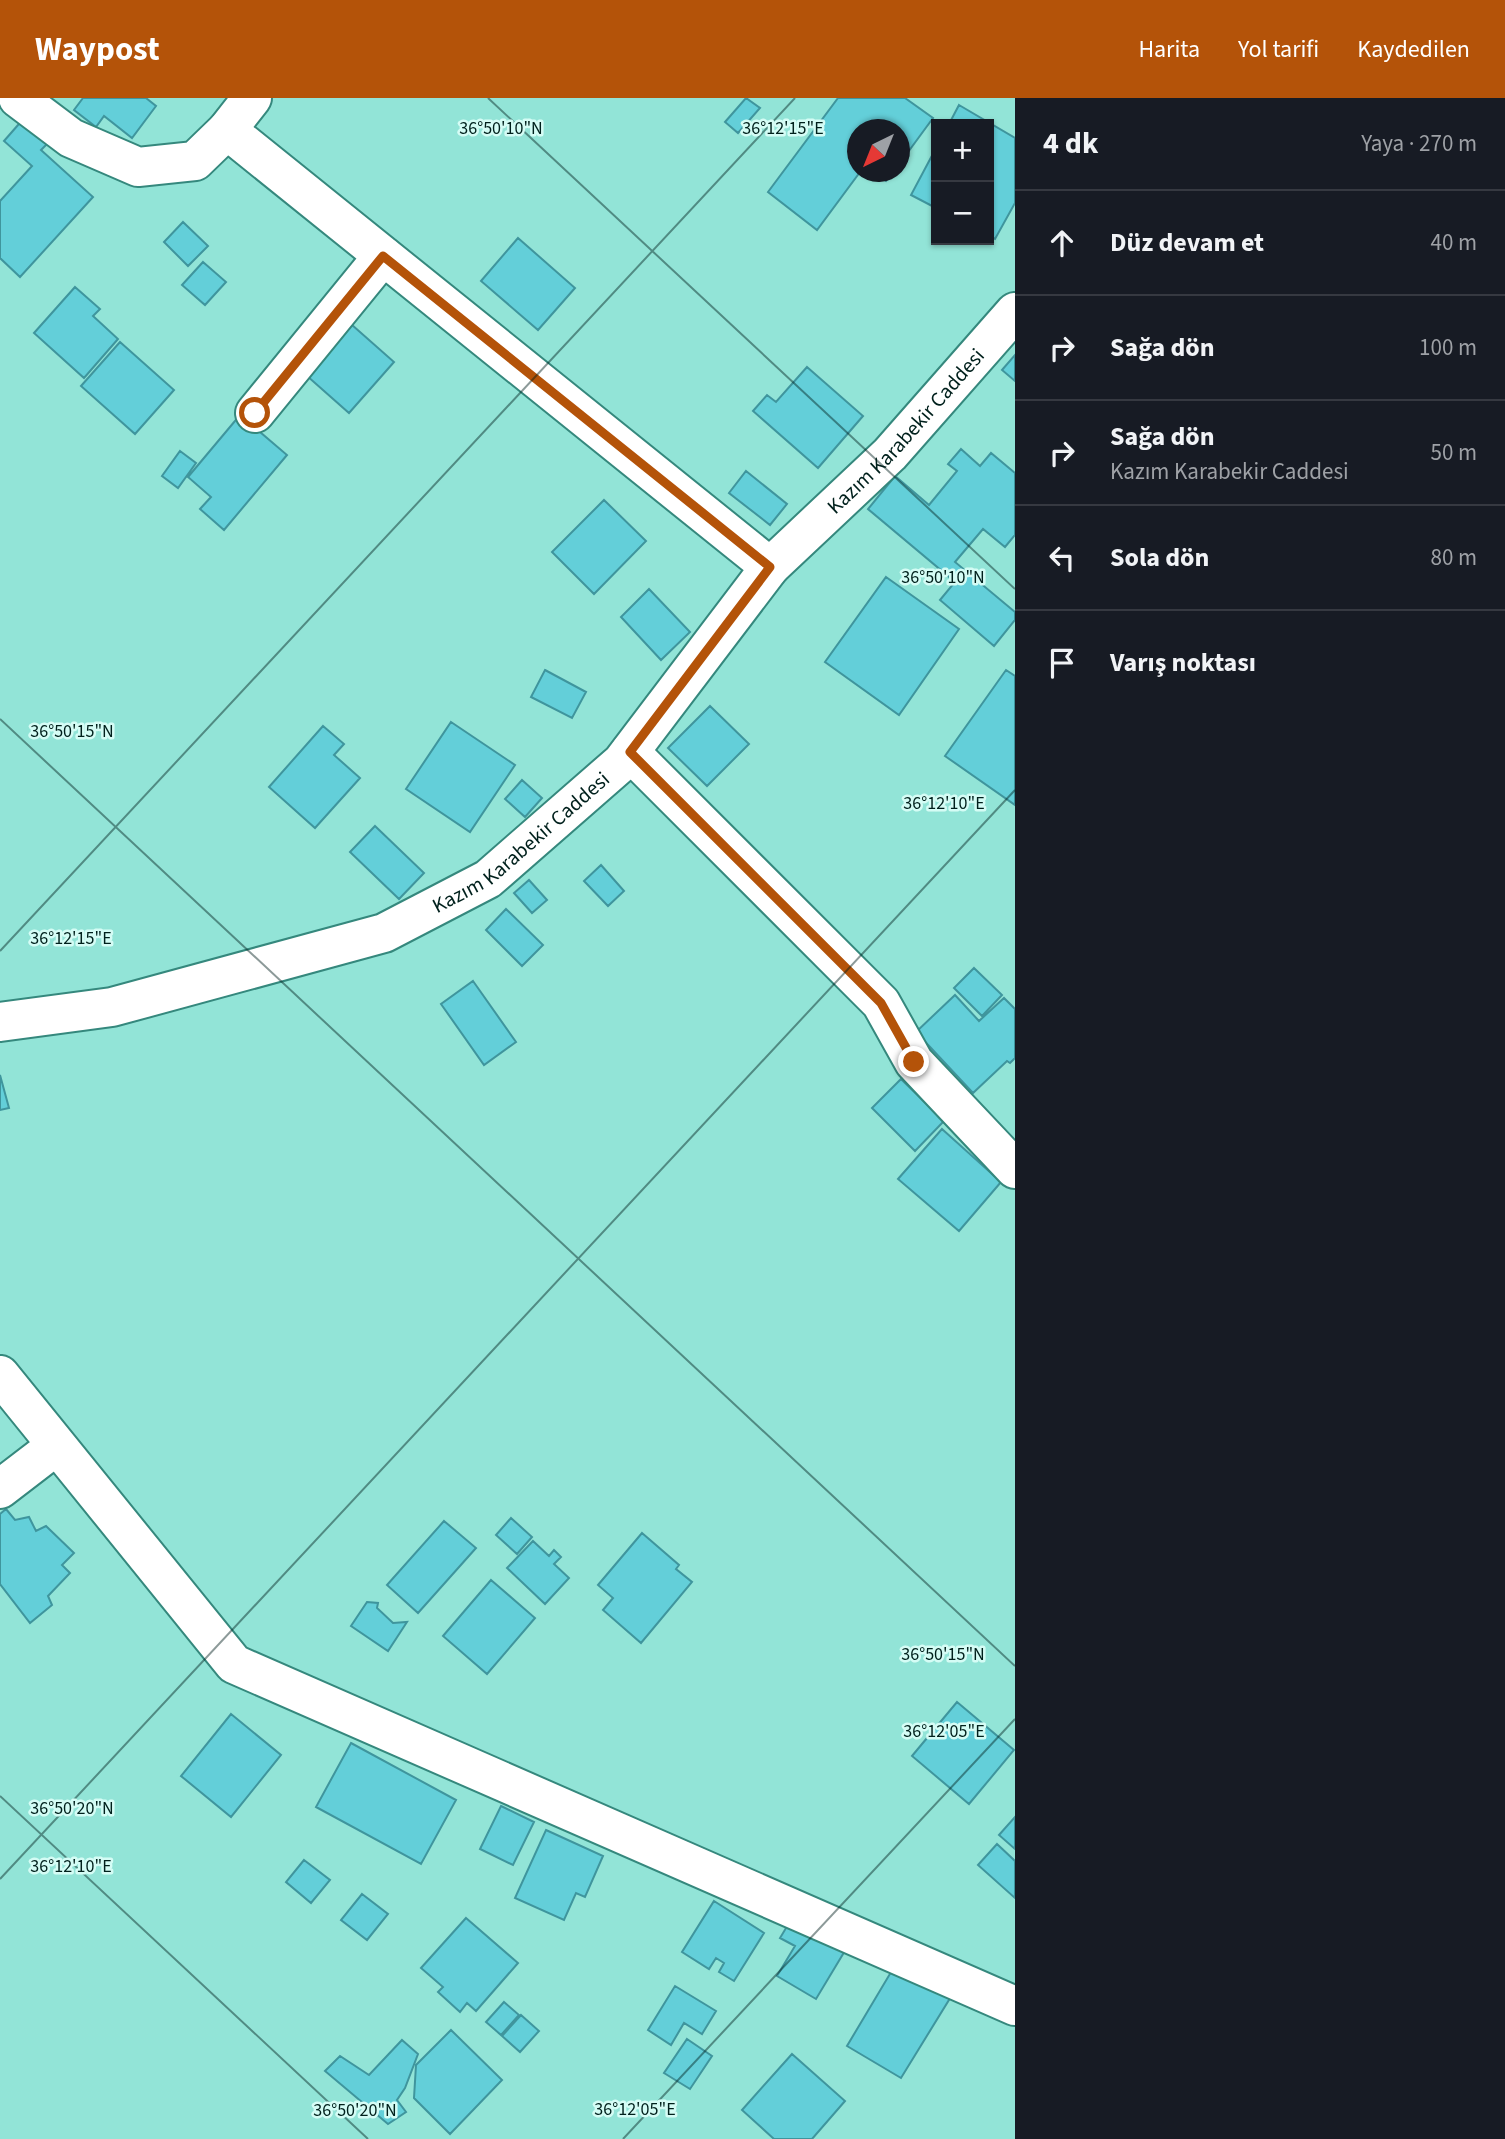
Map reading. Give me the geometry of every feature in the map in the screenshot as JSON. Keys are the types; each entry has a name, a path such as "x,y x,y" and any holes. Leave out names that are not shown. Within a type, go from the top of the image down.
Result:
{"street":[{"path":"18,98 71,138 138,167 195,161 227,130 252,98"},
{"path":"227,130 770,567"},
{"path":"255,413 383,256"},
{"name":"Kazım Karabekir Caddesi","path":"0,1022 112,1007 384,933 488,879 622,762 770,567 890,454 1015,312"},
{"path":"630,752 881,1003 914,1062 1015,1168"},
{"path":"0,1375 234,1664 1015,2006"},
{"path":"0,1489 56,1446"}],"building":[{"path":"83,98 146,98 156,106 132,138 104,116 96,127 74,110"},
{"path":"746,98 760,108 738,133 725,122"},
{"path":"838,98 905,98 933,118 910,149 910,119 847,119 847,182 853,182 817,230 768,192"},
{"path":"959,105 983,119 952,119"},
{"path":"25,117 51,140 41,150 93,197 20,277 0,258 0,201 32,166 4,141"},
{"path":"994,126 1015,138 1015,203 995,239"},
{"path":"931,157 931,205 911,195"},
{"path":"183,222 208,246 188,266 164,242"},
{"path":"518,238 575,288 538,330 481,281"},
{"path":"203,262 226,282 205,305 182,285"},
{"path":"75,287 100,309 93,316 118,339 84,378 34,333"},
{"path":"343,317 394,362 349,413 298,368"},
{"path":"120,342 174,390 135,434 81,386"},
{"path":"1015,355 1015,381 1002,370"},
{"path":"807,367 863,416 818,468 753,411 767,395 776,402"},
{"path":"240,415 287,455 224,530 200,509 211,497 188,477"},
{"path":"961,449 980,466 991,453 1015,473 1015,535 1005,547 983,529 955,562 1015,612 1015,620 994,646 940,600 955,582 868,509 895,476 929,505 957,471 948,464"},
{"path":"180,451 196,463 178,488 162,476"},
{"path":"746,471 787,504 770,525 729,493"},
{"path":"604,500 646,541 594,594 552,552"},
{"path":"886,577 959,629 899,715 825,662"},
{"path":"649,589 690,632 661,660 621,617"},
{"path":"545,670 586,692 572,718 531,697"},
{"path":"1006,670 1015,676 1015,805 945,756"},
{"path":"710,706 749,744 707,786 668,748"},
{"path":"451,722 515,765 470,832 406,789"},
{"path":"323,726 344,744 334,755 360,778 315,828 269,787"},
{"path":"522,780 542,798 525,817 505,799"},
{"path":"375,826 424,873 399,899 350,852"},
{"path":"601,865 624,891 608,906 584,881"},
{"path":"529,880 547,900 532,913 514,893"},
{"path":"506,909 543,945 522,966 486,930"},
{"path":"974,968 1002,995 982,1016 954,988"},
{"path":"473,981 516,1042 484,1065 441,1004"},
{"path":"955,995 979,1021 1004,998 1015,1009 1015,1058 1010,1063 1007,1061 973,1093 916,1032"},
{"path":"0,1075 9,1108 0,1110"},
{"path":"901,1079 944,1121 915,1151 872,1108"},
{"path":"942,1129 1001,1182 959,1231 898,1179"},
{"path":"6,1509 15,1520 29,1517 36,1531 46,1526 74,1553 62,1565 70,1573 48,1596 52,1605 30,1623 0,1584 0,1514"},
{"path":"511,1518 532,1537 517,1554 496,1535"},
{"path":"444,1521 476,1548 418,1613 387,1585"},
{"path":"642,1533 679,1565 676,1569 692,1582 641,1643 603,1610 613,1598 598,1585"},
{"path":"533,1541 549,1556 554,1550 561,1557 554,1564 569,1578 545,1604 507,1568"},
{"path":"491,1580 535,1618 487,1674 443,1636"},
{"path":"367,1602 378,1603 377,1608 393,1623 407,1622 388,1651 351,1626"},
{"path":"957,1702 1014,1750 969,1804 912,1756"},
{"path":"231,1714 281,1755 231,1817 181,1776"},
{"path":"351,1743 456,1800 421,1864 316,1807"},
{"path":"501,1806 534,1822 513,1865 480,1849"},
{"path":"1015,1817 1015,1849 999,1835"},
{"path":"546,1830 603,1856 585,1897 576,1893 564,1920 515,1898"},
{"path":"997,1844 1015,1861 1015,1898 978,1865"},
{"path":"304,1860 330,1880 311,1903 286,1882"},
{"path":"362,1894 388,1914 367,1940 341,1920"},
{"path":"714,1901 764,1933 734,1981 719,1972 724,1963 716,1958 709,1969 682,1952"},
{"path":"466,1918 518,1963 476,2011 467,2003 460,2012 438,1992 443,1987 421,1968"},
{"path":"792,1918 846,1949 816,1999 777,1976 795,1946 780,1938"},
{"path":"897,1962 952,1995 901,2078 847,2046"},
{"path":"675,1986 716,2011 702,2034 684,2023 671,2045 648,2030"},
{"path":"504,2002 519,2015 501,2035 486,2022"},
{"path":"521,2015 539,2031 520,2052 502,2036"},
{"path":"451,2030 502,2080 450,2134 414,2098 416,2065"},
{"path":"687,2039 712,2056 690,2089 664,2073"},
{"path":"402,2040 418,2054 405,2088 397,2100 406,2112 388,2124 325,2071 340,2056 369,2075"},
{"path":"792,2054 845,2101 812,2139 774,2139 742,2110"}],"route":[{"path":"255,413 383,256 770,567 630,752 881,1003 914,1062"}]}
